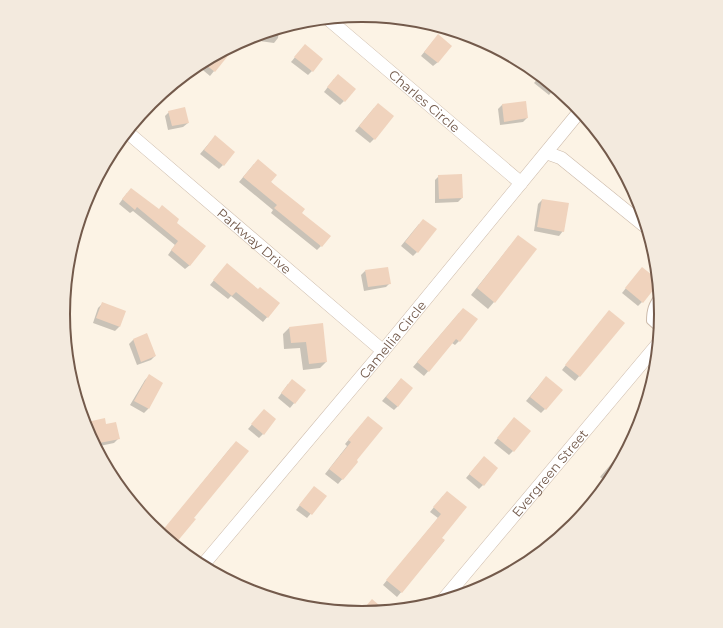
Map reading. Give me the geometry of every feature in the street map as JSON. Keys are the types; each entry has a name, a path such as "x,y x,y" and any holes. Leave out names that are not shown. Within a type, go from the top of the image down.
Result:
{"street":[{"name":"Charles Circle","path":"333,23 521,183"},
{"name":"Camellia Circle","path":"206,561 383,351 576,116"},
{"name":"Parkway Drive","path":"131,135 383,351"},
{"path":"547,153 561,158 638,221"},
{"name":"Evergreen Street","path":"449,593 651,352"}],"lane":[{"path":"653,301 650,312 650,321 653,324"}],"building":[{"path":"438,34 452,46 438,63 424,52"},
{"path":"305,44 323,59 313,72 294,57"},
{"path":"230,53 215,72 207,66"},
{"path":"338,74 356,89 345,102 327,87"},
{"path":"526,101 528,118 504,122 502,104"},
{"path":"378,103 394,116 375,140 359,126"},
{"path":"185,107 189,123 172,126 168,111"},
{"path":"215,135 235,152 224,166 204,150"},
{"path":"258,159 277,175 271,182 305,209 302,213 331,236 322,247 274,208 277,205 243,177"},
{"path":"462,174 463,198 439,199 438,175"},
{"path":"131,188 159,209 162,205 179,219 177,223 206,246 190,266 171,250 178,241 137,207 135,210 122,199"},
{"path":"542,199 569,203 564,232 537,227"},
{"path":"423,219 437,229 418,253 405,242"},
{"path":"518,235 537,249 495,303 477,288"},
{"path":"227,263 258,289 260,287 280,303 268,318 236,292 232,296 213,280"},
{"path":"388,267 391,284 368,287 365,270"},
{"path":"642,267 651,274 653,291 643,303 625,288"},
{"path":"102,302 126,311 120,327 96,318"},
{"path":"463,308 478,319 460,342 456,339 429,372 417,362"},
{"path":"609,310 625,323 580,377 565,365"},
{"path":"323,323 327,362 309,364 306,342 291,343 289,327"},
{"path":"147,333 156,356 141,362 133,339"},
{"path":"149,374 163,383 149,409 134,401"},
{"path":"546,376 563,390 546,410 530,397"},
{"path":"401,378 413,388 398,407 386,397"},
{"path":"292,379 306,390 295,404 281,393"},
{"path":"264,409 276,419 264,435 251,424"},
{"path":"368,416 383,428 343,480 329,469 351,442 348,440"},
{"path":"514,417 531,431 514,452 497,438"},
{"path":"105,418 106,424 116,422 120,439 100,443 90,421"},
{"path":"236,441 249,451 194,518 196,519 178,541 164,529"},
{"path":"484,456 498,468 484,486 469,474"},
{"path":"314,486 327,496 312,515 299,505"},
{"path":"447,491 467,507 442,538 445,540 402,593 386,580 441,514 433,507"},
{"path":"372,599 379,605 366,606"}]}
